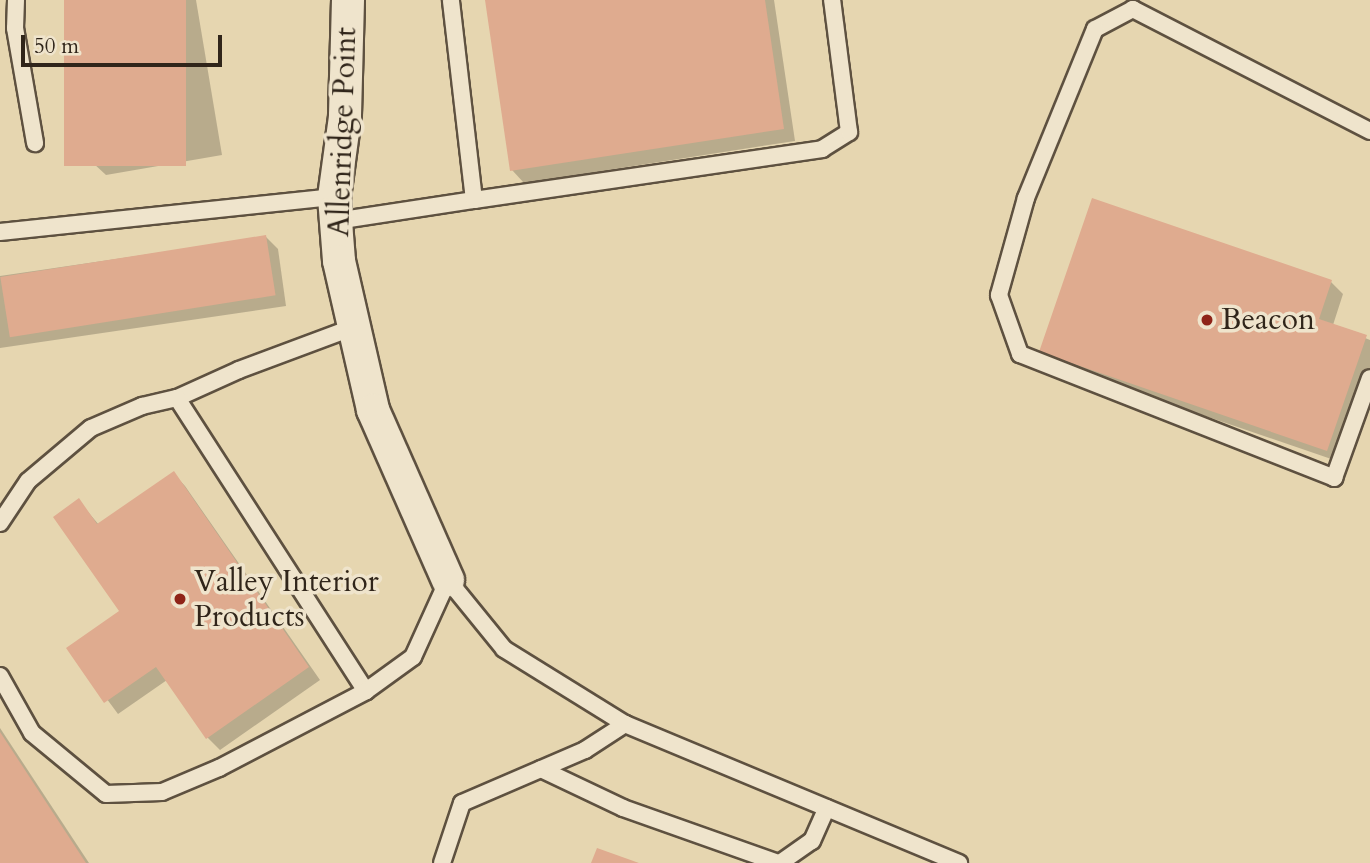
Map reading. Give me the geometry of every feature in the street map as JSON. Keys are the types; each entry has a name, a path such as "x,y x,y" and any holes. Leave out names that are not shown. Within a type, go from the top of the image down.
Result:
{"street":[{"name":"Allenridge Point","path":"348,0 345,117 335,209 339,261 373,410 448,580"}],"lane":[{"path":"16,0 15,28 35,143"},
{"path":"451,0 474,200"},
{"path":"0,232 474,200 822,149 849,132 832,0"},
{"path":"1370,131 1133,9 1095,29 1026,198 999,295 1020,354 1334,478 1370,378"},
{"path":"0,523 28,481 91,428 142,406 177,398 239,370 354,327"},
{"path":"177,398 366,691"},
{"path":"0,676 32,733 106,794 162,792 219,768 366,691 413,657 448,580 504,649 625,724 959,863"},
{"path":"442,863 462,803 585,750 625,724"},
{"path":"541,769 623,808 779,863 812,841 827,808"}],"building":[{"path":"64,0 186,0 186,166 64,166"},
{"path":"485,0 765,0 784,129 510,171"},
{"path":"1092,198 1332,280 1319,319 1367,335 1327,451 1039,352"},
{"path":"266,235 276,295 10,337 0,277"},
{"path":"174,471 309,667 206,739 156,667 104,703 66,648 119,611 53,517 79,498 97,524"},
{"path":"0,732 86,863 0,863"},
{"path":"597,848 639,863 591,863"}],"place":[{"name":"Beacon","path":"1207,320"},
{"name":"Valley Interior Products","path":"180,599"}]}
